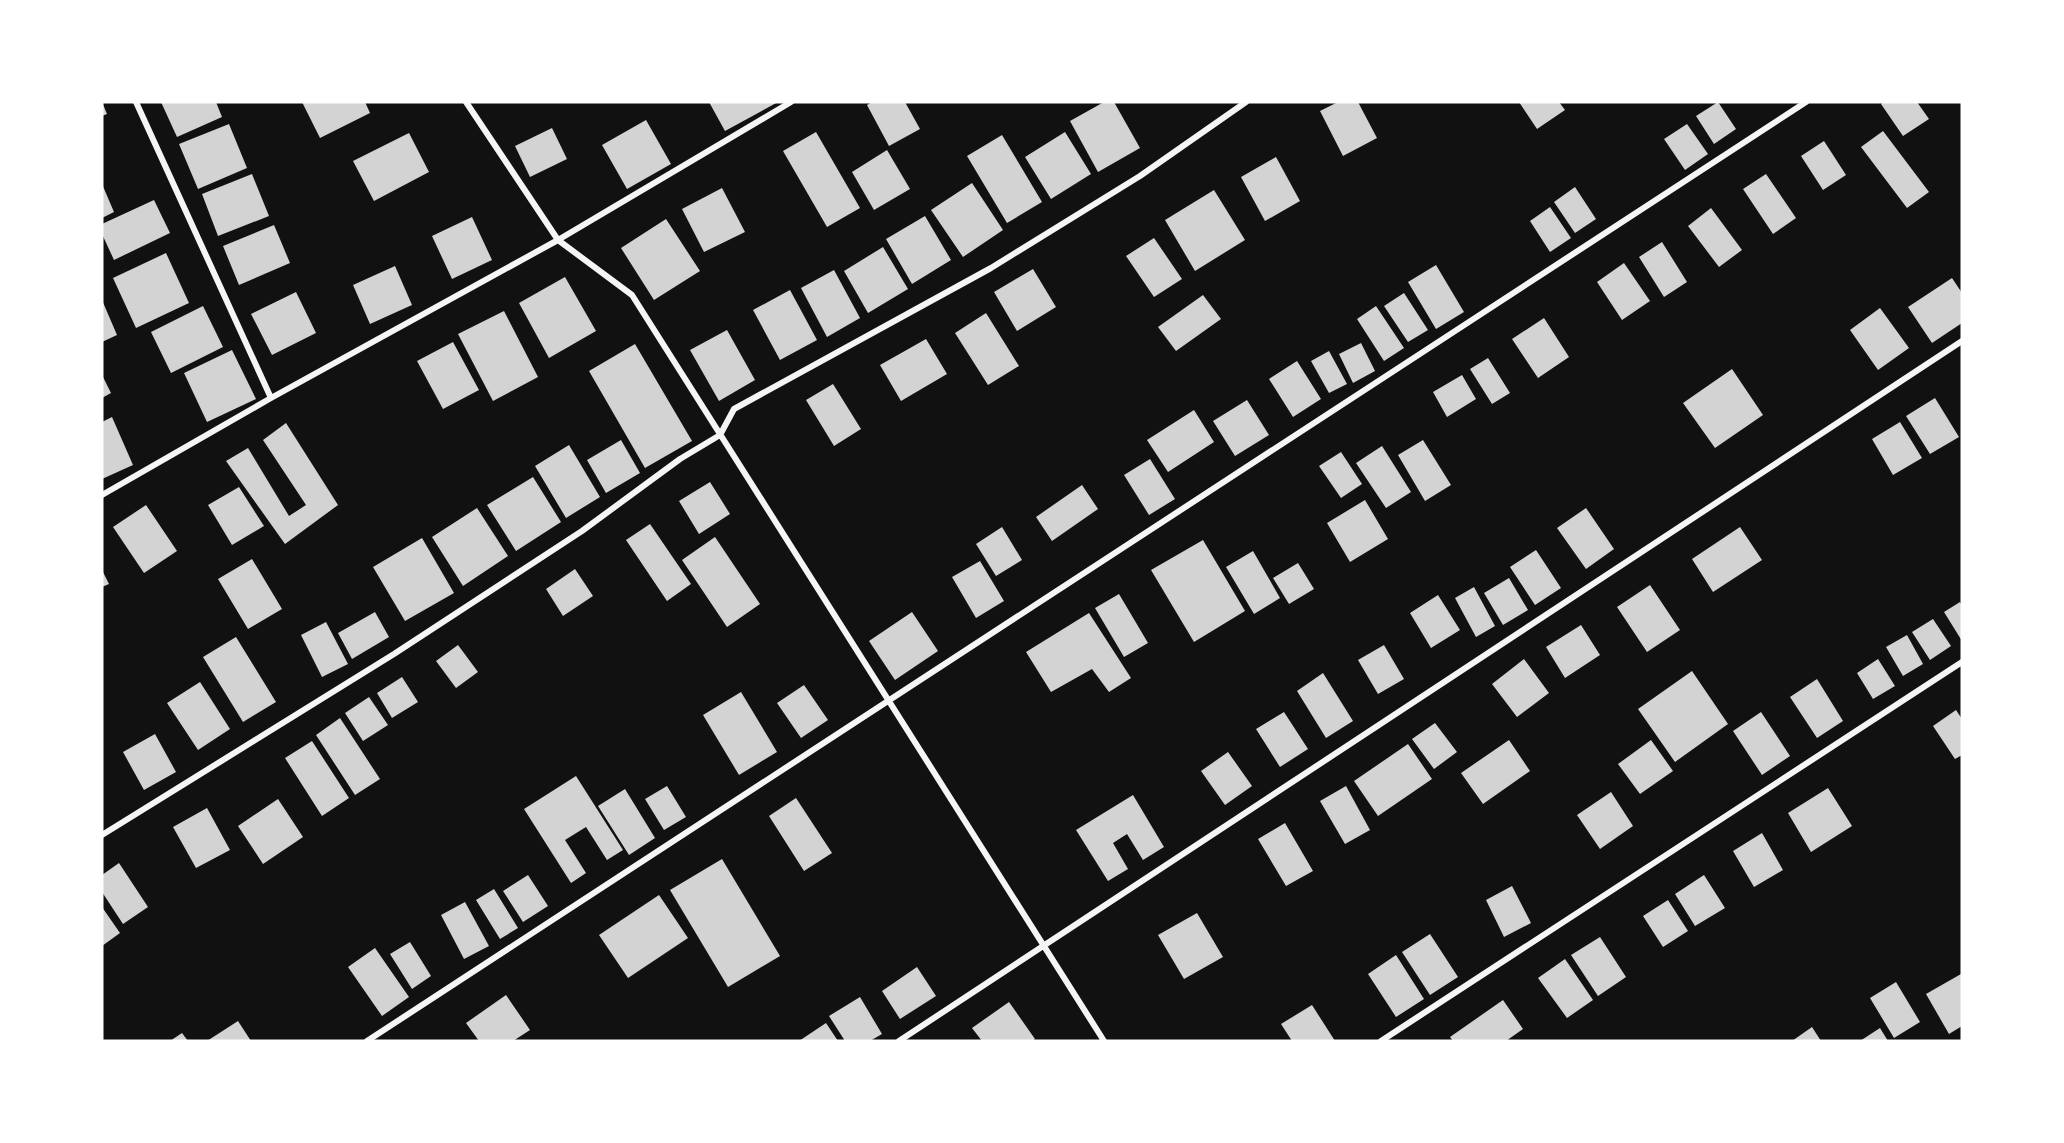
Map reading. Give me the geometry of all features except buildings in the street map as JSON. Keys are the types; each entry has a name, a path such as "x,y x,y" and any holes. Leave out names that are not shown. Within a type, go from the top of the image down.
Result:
{"street":[{"path":"136,102 271,398"},
{"path":"466,102 558,240 632,295 1104,1041"},
{"path":"102,495 271,398 558,240 791,102"},
{"path":"102,835 414,641 582,531 680,459 720,435 734,408 991,268 1140,176 1246,102"},
{"path":"367,1041 1806,102"},
{"path":"899,1041 1962,341"},
{"path":"1381,1041 1962,662"}]}
